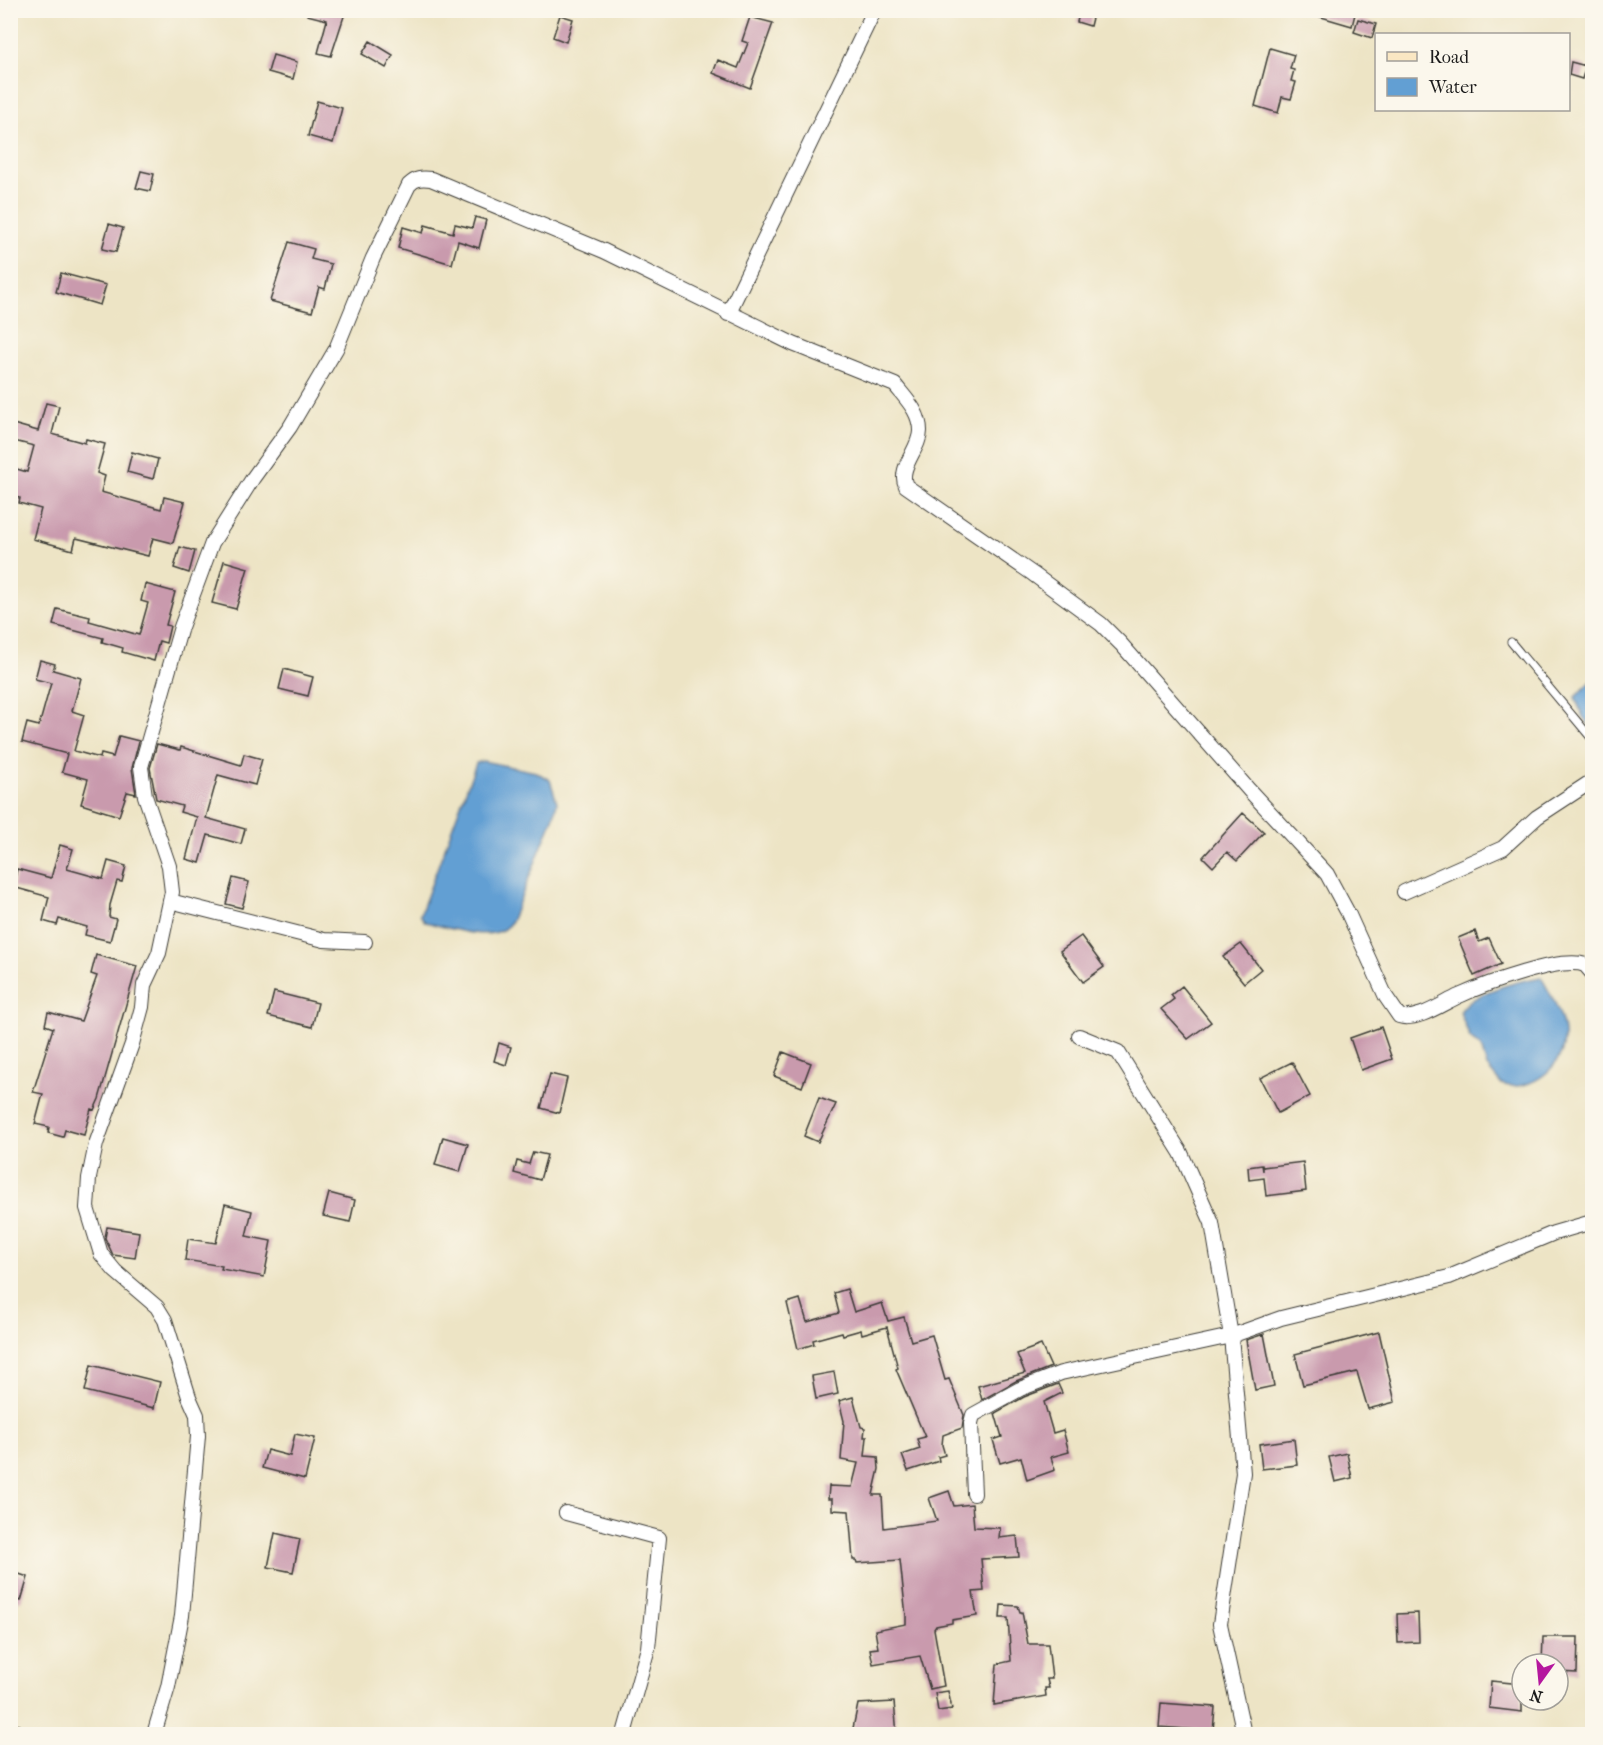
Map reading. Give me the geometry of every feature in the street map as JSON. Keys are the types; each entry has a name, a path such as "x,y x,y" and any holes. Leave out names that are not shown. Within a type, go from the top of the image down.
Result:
{"main road":[{"path":"10,1733 17,1734"}],"street":[{"path":"728,314 873,13"},
{"path":"154,1734 168,1687 182,1616 198,1436 197,1415 189,1397 165,1320 157,1307 115,1271 101,1254 87,1208 89,1178 96,1144 132,1044 142,1007 144,985 159,953 172,892 169,866 145,796 141,767 181,627 212,543 253,478 290,427 336,349 374,258 409,185 421,178 431,179 604,251 793,344 895,385 917,415 920,433 904,474 906,486 1101,624 1129,652 1249,790 1327,874 1395,1014 1409,1018 1463,994 1564,962 1585,964 1593,973"},
{"path":"1404,892 1503,848 1537,817 1593,781"},
{"path":"170,901 324,940 365,942"},
{"path":"1079,1036 1118,1052 1181,1153 1212,1223 1231,1336 1243,1473 1220,1624 1244,1734"},
{"path":"974,1494 971,1423 976,1411 1020,1389 1061,1373 1231,1336 1281,1318 1449,1277 1554,1233 1593,1222"},
{"path":"566,1514 659,1538 648,1648 624,1734"}],"lane":[{"path":"1511,642 1593,739"}],"water":[{"path":"1592,681 1592,728 1583,717 1575,697"},
{"path":"483,761 536,772 550,780 557,802 554,816 511,922 504,929 483,934 458,931 425,922 420,915 476,763"},
{"path":"1541,977 1556,1004 1563,1026 1563,1045 1560,1056 1545,1074 1535,1081 1524,1085 1501,1084 1487,1067 1481,1047 1470,1038 1460,1012 1466,1005 1485,993"}],"building":[{"path":"308,10 346,10 331,56 318,53 327,20 307,15"},
{"path":"1080,10 1094,10 1090,26 1077,22"},
{"path":"1312,10 1356,10 1352,26 1311,14"},
{"path":"560,15 573,19 566,42 553,37"},
{"path":"750,17 773,23 750,88 713,73 718,60 738,68 748,43 742,41"},
{"path":"1358,19 1376,24 1372,38 1354,32"},
{"path":"370,41 393,55 386,68 362,54"},
{"path":"1270,48 1294,55 1290,69 1294,70 1291,81 1296,82 1291,99 1282,97 1278,113 1255,106"},
{"path":"273,55 297,62 293,79 268,72"},
{"path":"1571,62 1586,66 1582,79 1570,75"},
{"path":"317,101 342,108 333,143 308,136"},
{"path":"141,171 154,174 150,191 136,188"},
{"path":"475,217 486,220 479,248 458,241 452,264 398,248 403,227 423,233 425,225 453,233 455,224 472,228"},
{"path":"109,224 123,228 116,252 102,249"},
{"path":"289,242 314,249 311,259 331,264 325,289 319,287 312,312 270,301"},
{"path":"61,273 106,285 100,305 56,292"},
{"path":"46,403 59,406 52,434 85,443 86,439 105,444 97,473 105,476 101,492 161,509 164,497 185,502 173,543 153,538 148,556 76,538 73,550 33,539 41,509 19,503 20,498 10,496 10,467 27,472 34,446 10,440 10,433 13,424 38,431"},
{"path":"132,452 158,459 153,479 127,472"},
{"path":"180,547 195,551 189,573 174,568"},
{"path":"224,561 248,568 236,609 212,603"},
{"path":"145,584 175,592 166,625 170,626 166,643 159,641 154,661 122,652 123,648 102,642 103,638 53,625 57,609 90,617 89,621 139,635 148,603 141,601"},
{"path":"40,660 55,664 53,670 81,678 72,711 84,715 74,751 100,758 101,754 113,757 119,736 139,741 132,768 136,794 127,792 119,816 81,804 88,779 62,772 67,754 22,742 27,723 39,726 51,683 35,679"},
{"path":"284,669 313,677 308,696 279,689"},
{"path":"157,744 180,750 181,747 241,765 244,754 262,759 255,785 218,775 206,818 245,829 241,844 208,835 200,863 186,859 197,817 180,812 182,806 156,799 150,768"},
{"path":"1243,813 1264,832 1237,861 1227,852 1213,867 1203,857"},
{"path":"60,845 73,849 67,869 103,879 108,861 126,866 122,882 117,881 110,905 109,917 116,919 110,941 85,935 87,927 59,919 57,925 43,921 49,897 13,887 17,869 51,878"},
{"path":"233,878 249,882 242,908 226,904"},
{"path":"1475,931 1479,942 1489,938 1501,964 1474,976 1458,938"},
{"path":"1081,936 1104,967 1083,982 1060,951"},
{"path":"1241,944 1261,969 1244,983 1223,957"},
{"path":"96,955 137,966 99,1099 94,1110 91,1109 84,1135 65,1130 63,1137 48,1133 49,1127 35,1124 43,1094 33,1092 53,1028 45,1025 48,1012 81,1021 97,976 91,974"},
{"path":"1182,986 1211,1022 1188,1039 1161,1009 1174,999 1171,995"},
{"path":"274,992 318,1003 312,1027 268,1016"},
{"path":"1381,1027 1392,1059 1361,1070 1350,1038"},
{"path":"499,1043 511,1047 506,1065 494,1061"},
{"path":"783,1052 811,1063 802,1087 774,1076"},
{"path":"1292,1062 1310,1096 1278,1113 1260,1078"},
{"path":"550,1074 567,1078 559,1113 541,1108"},
{"path":"819,1098 836,1104 818,1142 804,1136"},
{"path":"443,1137 468,1144 460,1172 435,1165"},
{"path":"533,1152 547,1155 540,1180 514,1173 517,1161 529,1164"},
{"path":"1303,1162 1306,1191 1266,1196 1264,1178 1249,1180 1248,1167 1262,1165 1263,1171 1263,1167"},
{"path":"329,1193 355,1200 350,1222 323,1216"},
{"path":"225,1204 252,1211 246,1236 271,1241 264,1277 221,1269 222,1266 185,1260 188,1239 216,1243"},
{"path":"107,1227 139,1232 135,1258 113,1255 105,1238"},
{"path":"847,1289 854,1312 882,1303 888,1321 904,1317 911,1341 932,1335 945,1380 949,1379 964,1415 962,1428 943,1435 942,1445 945,1455 938,1457 939,1461 908,1471 902,1455 920,1449 917,1439 925,1437 896,1369 898,1368 887,1327 862,1334 861,1330 843,1335 842,1332 813,1340 814,1344 798,1349 787,1303 800,1299 807,1322 839,1313 834,1293"},
{"path":"1379,1332 1395,1402 1368,1409 1357,1372 1303,1385 1295,1354"},
{"path":"1264,1334 1274,1386 1255,1390 1246,1340"},
{"path":"1041,1345 1051,1367 1016,1381 982,1400 978,1386 1025,1373 1017,1354"},
{"path":"91,1365 160,1382 154,1408 85,1391"},
{"path":"834,1372 838,1394 816,1399 812,1376"},
{"path":"1058,1384 1062,1393 1044,1402 1053,1433 1063,1430 1069,1452 1051,1457 1055,1470 1027,1480 1021,1457 1000,1463 993,1440 1002,1437 995,1413 1024,1397"},
{"path":"853,1397 861,1427 865,1428 864,1437 867,1437 865,1456 878,1457 879,1469 873,1495 882,1495 884,1528 937,1521 929,1498 949,1491 954,1506 972,1504 974,1527 1000,1528 999,1538 1017,1536 1019,1557 981,1559 984,1591 973,1592 977,1616 952,1620 952,1623 936,1626 934,1629 944,1686 930,1689 920,1656 873,1664 870,1649 878,1648 875,1630 906,1624 906,1616 900,1560 857,1563 853,1560 849,1511 832,1510 832,1499 828,1499 829,1486 852,1487 858,1463 841,1460 844,1421 839,1401"},
{"path":"295,1434 315,1438 305,1479 262,1468 267,1450 290,1456"},
{"path":"1294,1439 1297,1465 1262,1469 1259,1444"},
{"path":"1347,1453 1352,1478 1335,1482 1329,1457"},
{"path":"275,1533 300,1539 293,1572 268,1567"},
{"path":"10,1571 28,1577 21,1601 10,1598"},
{"path":"1001,1605 1018,1606 1022,1612 1028,1644 1048,1644 1052,1679 1047,1679 1049,1688 1045,1688 1046,1696 994,1705 997,1664 1011,1661 1008,1618 1000,1618"},
{"path":"1418,1613 1419,1642 1398,1643 1397,1614"},
{"path":"1543,1637 1578,1637 1577,1673 1570,1673 1570,1652 1542,1652"},
{"path":"1491,1681 1510,1683 1510,1711 1489,1708"},
{"path":"948,1691 952,1709 938,1711 935,1693"},
{"path":"894,1702 897,1734 852,1733 858,1704"},
{"path":"1161,1703 1215,1707 1213,1731 1159,1727"}]}
